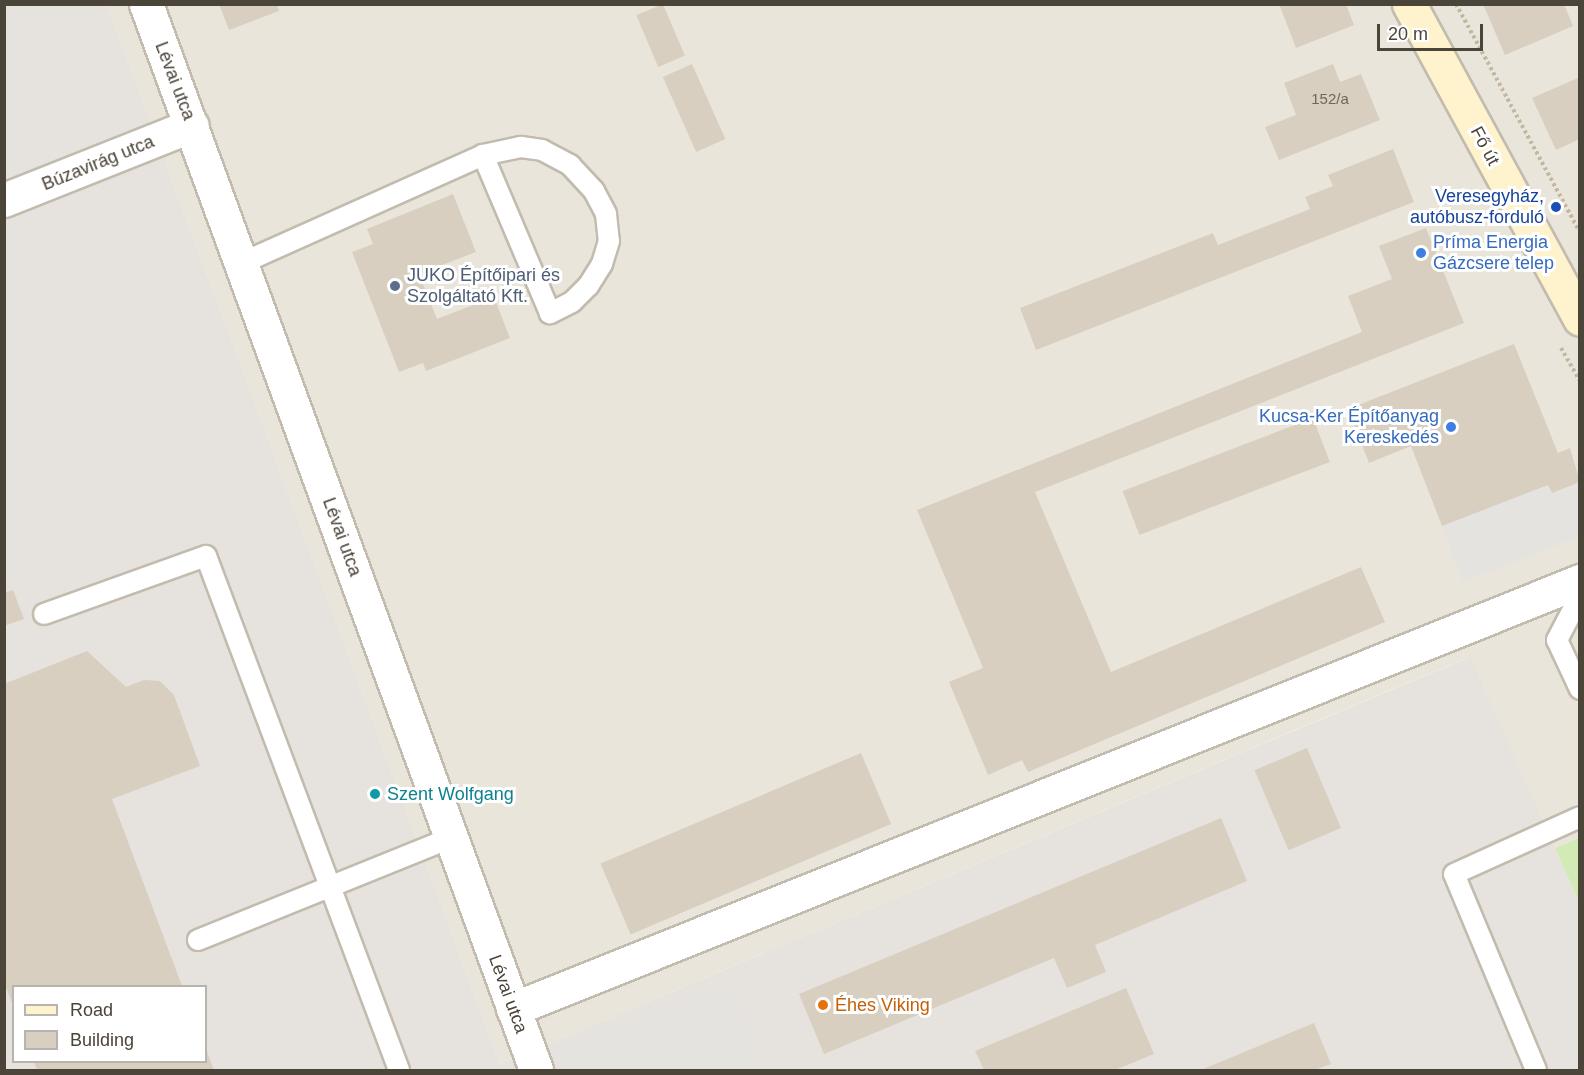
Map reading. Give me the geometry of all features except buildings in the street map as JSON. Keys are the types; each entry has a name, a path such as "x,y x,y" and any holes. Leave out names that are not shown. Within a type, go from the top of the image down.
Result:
{"main road":[{"name":"Fő út","path":"1409,4 1580,319"}],"street":[{"name":"Lévai utca","path":"146,4 536,1071"},
{"name":"Búzavirág utca","path":"4,200 192,125"},
{"path":"513,1009 1580,581"}],"lane":[{"path":"242,263 483,155 521,147 542,150 570,165 594,191 606,214 609,241 602,264 588,286 572,302 550,312 483,155"},
{"path":"44,614 206,556 399,1071"},
{"path":"1580,596 1557,640 1580,689"},
{"path":"1536,1071 1454,874 1580,817"},
{"path":"198,940 451,838"}],"path":[{"path":"1456,4 1580,232"}],"shaded area":[{"path":"5,5 107,5 500,1064 1470,657 1579,902 1579,1070 5,1070"},
{"path":"107,5 1579,5 1579,838 1555,848 1469,657 500,1064"},
{"path":"1579,482 1579,537 1463,582 1442,526 1548,485 1552,493"},
{"path":"729,986 761,1070 560,1070 553,1051"}],"green space":[{"path":"1579,838 1579,902 1555,848"}],"place":[{"name":"Veresegyház, autóbusz-forduló","path":"1556,207"},
{"name":"Príma Energia Gázcsere telep","path":"1421,253"},
{"name":"JUKO Építőipari és Szolgáltató Kft.","path":"395,286"},
{"name":"Kucsa-Ker Építőanyag Kereskedés","path":"1451,427"},
{"name":"Szent Wolfgang","path":"375,794"},
{"name":"Éhes Viking","path":"823,1005"}]}
